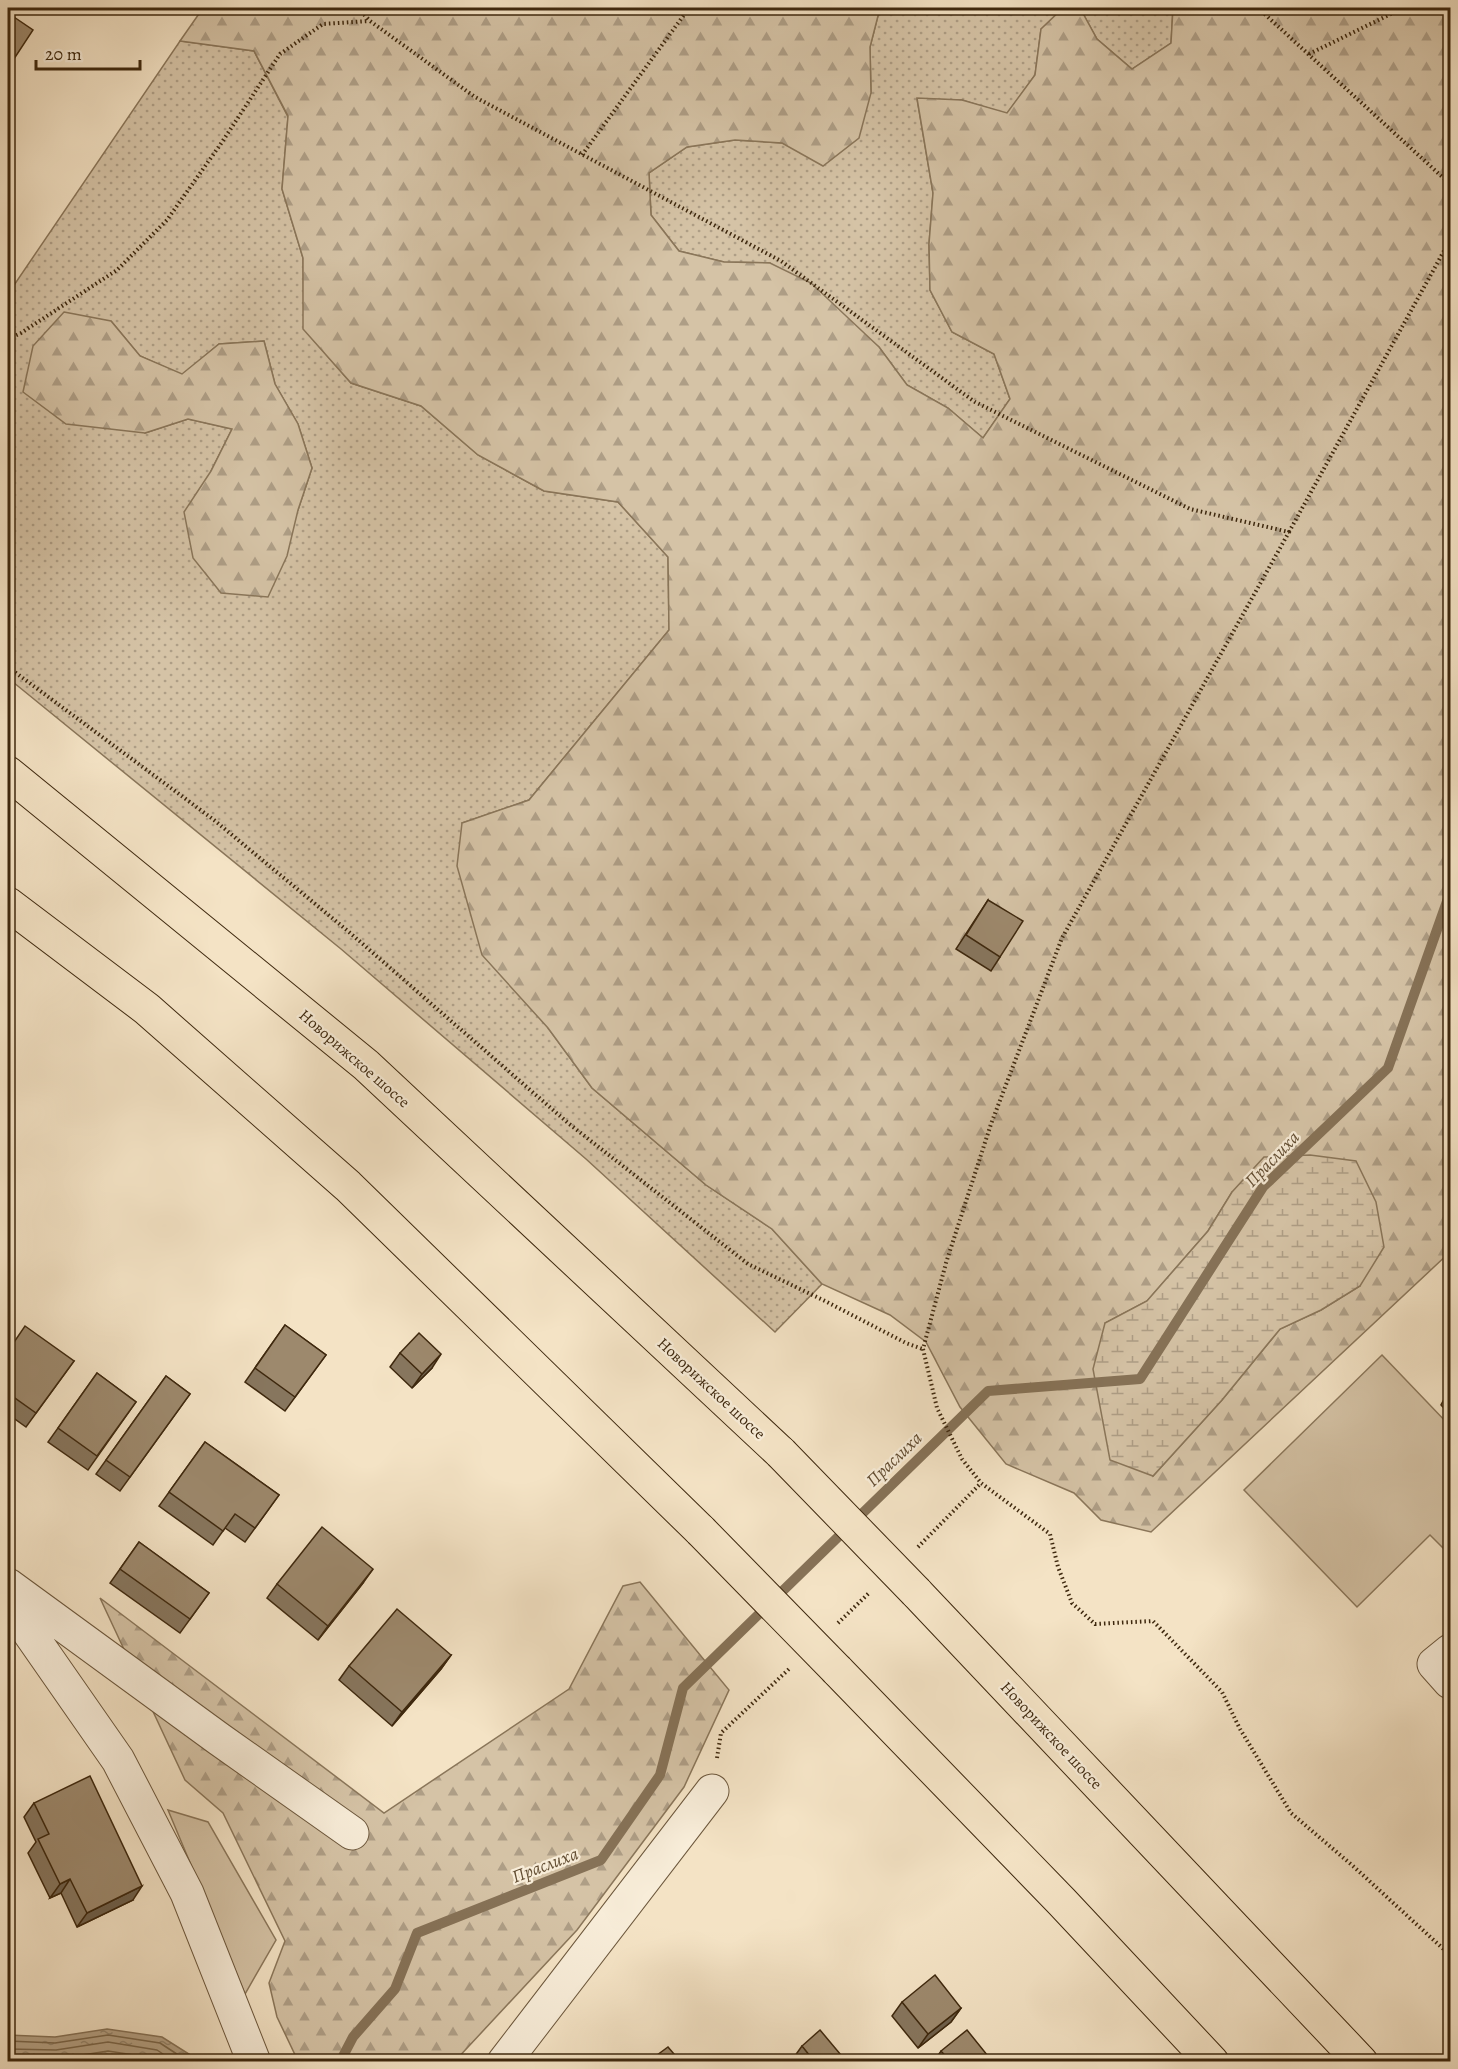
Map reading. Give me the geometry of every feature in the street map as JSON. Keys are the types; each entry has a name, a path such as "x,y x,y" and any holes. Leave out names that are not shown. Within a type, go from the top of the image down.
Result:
{"highway":[{"name":"Новорижское шоссе","path":"8,773 366,1065 781,1453 1361,2061"},
{"path":"8,904 147,1009 348,1186 701,1531 1062,1902 1212,2061"}],"street":[{"path":"8,1585 352,1833"},
{"path":"8,1602 118,1760 188,1893 254,2061"},
{"path":"1450,1651 1434,1664 1450,1682"},
{"path":"504,2061 712,1791"}],"path":[{"path":"358,8 370,21 476,97 781,261 975,402 1190,509 1289,532"},
{"path":"582,155 689,8"},
{"path":"1258,8 1450,184"},
{"path":"1309,54 1403,8"},
{"path":"8,339 21,333 117,270 167,220 280,54 323,24 370,21"},
{"path":"1450,240 1062,938 991,1124 946,1263 923,1349 937,1408 962,1459 981,1483 1050,1534 1058,1567 1072,1603 1095,1624 1153,1621 1222,1692 1240,1729 1291,1813 1450,1955"},
{"path":"8,667 214,820 350,932 568,1123 748,1264 906,1343 923,1349"}],"green space":[{"path":"203,8 880,8 870,47 871,93 859,138 823,166 782,143 735,140 687,147 649,173 651,215 679,251 724,262 770,263 811,283 879,347 907,385 948,408 983,438 1010,399 994,354 952,332 930,290 929,244 933,193 917,98 962,100 1007,113 1035,75 1041,29 1063,8 1080,8 1097,39 1132,69 1171,43 1173,8 1450,8 1450,1252 1151,1532 1101,1520 1074,1493 1006,1464 960,1407 926,1342 890,1315 822,1284 772,1229 706,1185 592,1088 548,1028 482,955 457,866 462,823 529,800 669,630 668,557 618,502 544,491 478,455 421,406 351,383 303,329 303,258 282,189 288,116 254,51 180,41","holes":["1232,1192 1360,1286 1321,1310 1280,1329 1222,1400 1153,1476 1105,1323 1147,1301 1208,1231"]},
{"path":"880,8 1063,8 1041,29 1035,75 1007,114 962,100 917,99 933,193 929,244 930,290 952,332 994,354 1010,399 983,438 948,408 907,385 879,347 770,263 724,262 679,251 651,215 649,173 687,147 735,140 782,143 871,93 870,47"},
{"path":"1080,8 1173,8 1171,43 1132,69 1097,39"},
{"path":"180,41 254,51 288,117 282,189 303,258 304,329 351,383 421,406 478,455 544,491 618,502 668,557 669,630 529,800 462,823 548,1028 592,1088 706,1185 772,1229 822,1284 775,1332 586,1159 341,949 8,678 8,294","holes":["111,321 140,356 182,375 219,344 264,341 275,384 298,424 312,468 298,510 211,471 232,429 188,419 145,433"]},
{"path":"64,312 111,321 140,356 182,374 219,344 264,341 275,384 298,424 312,468 298,510 287,556 268,597 221,593 193,558 184,512 211,471 232,429 188,419 145,433 66,424 23,392 33,346"},
{"path":"1310,1155 1356,1161 1376,1202 1384,1247 1360,1286 1321,1310 1280,1329 1222,1400 1153,1476 1110,1460 1093,1369 1105,1323 1147,1301 1208,1231 1232,1192 1264,1157"},
{"path":"1382,1355 1450,1426 1450,1555 1430,1535 1357,1607 1244,1490"},
{"path":"640,1582 729,1690 684,1787 577,1930 455,2061 298,2061 277,2017 269,1983 285,1941 223,1813 185,1780 100,1598 384,1813 569,1689 623,1586"},
{"path":"168,1810 208,1822 276,1940 245,1994"}],"water":[{"path":"107,2029 162,2037 200,2061 8,2061 8,2035 55,2037"}],"building":[{"path":"8,13 33,30 8,68"},
{"path":"988,900 1023,921 1000,957 966,935"},
{"path":"285,1325 326,1355 295,1397 255,1368"},
{"path":"25,1326 74,1361 36,1413 8,1393 8,1351"},
{"path":"419,1333 441,1354 422,1374 400,1353"},
{"path":"97,1373 136,1402 97,1456 58,1428"},
{"path":"166,1376 190,1394 130,1477 106,1460"},
{"path":"205,1442 279,1495 255,1528 235,1514 223,1531 169,1492"},
{"path":"322,1527 373,1569 328,1626 277,1584"},
{"path":"139,1542 209,1593 190,1619 120,1569"},
{"path":"397,1609 451,1655 402,1712 349,1666"},
{"path":"90,1776 142,1886 87,1913 70,1879 60,1884 38,1839 49,1834 34,1803"},
{"path":"935,1975 961,2008 928,2034 902,2002"},
{"path":"820,2030 846,2061 814,2061 802,2046"},
{"path":"967,2030 988,2056 981,2061 950,2061 941,2051"},
{"path":"668,2047 680,2061 649,2061"}],"waterway":[{"name":"Праслиха","path":"340,2062 353,2037 395,1989 417,1933 601,1860 660,1775 683,1688 988,1391 1140,1379 1263,1187 1388,1068 1450,893"}]}
